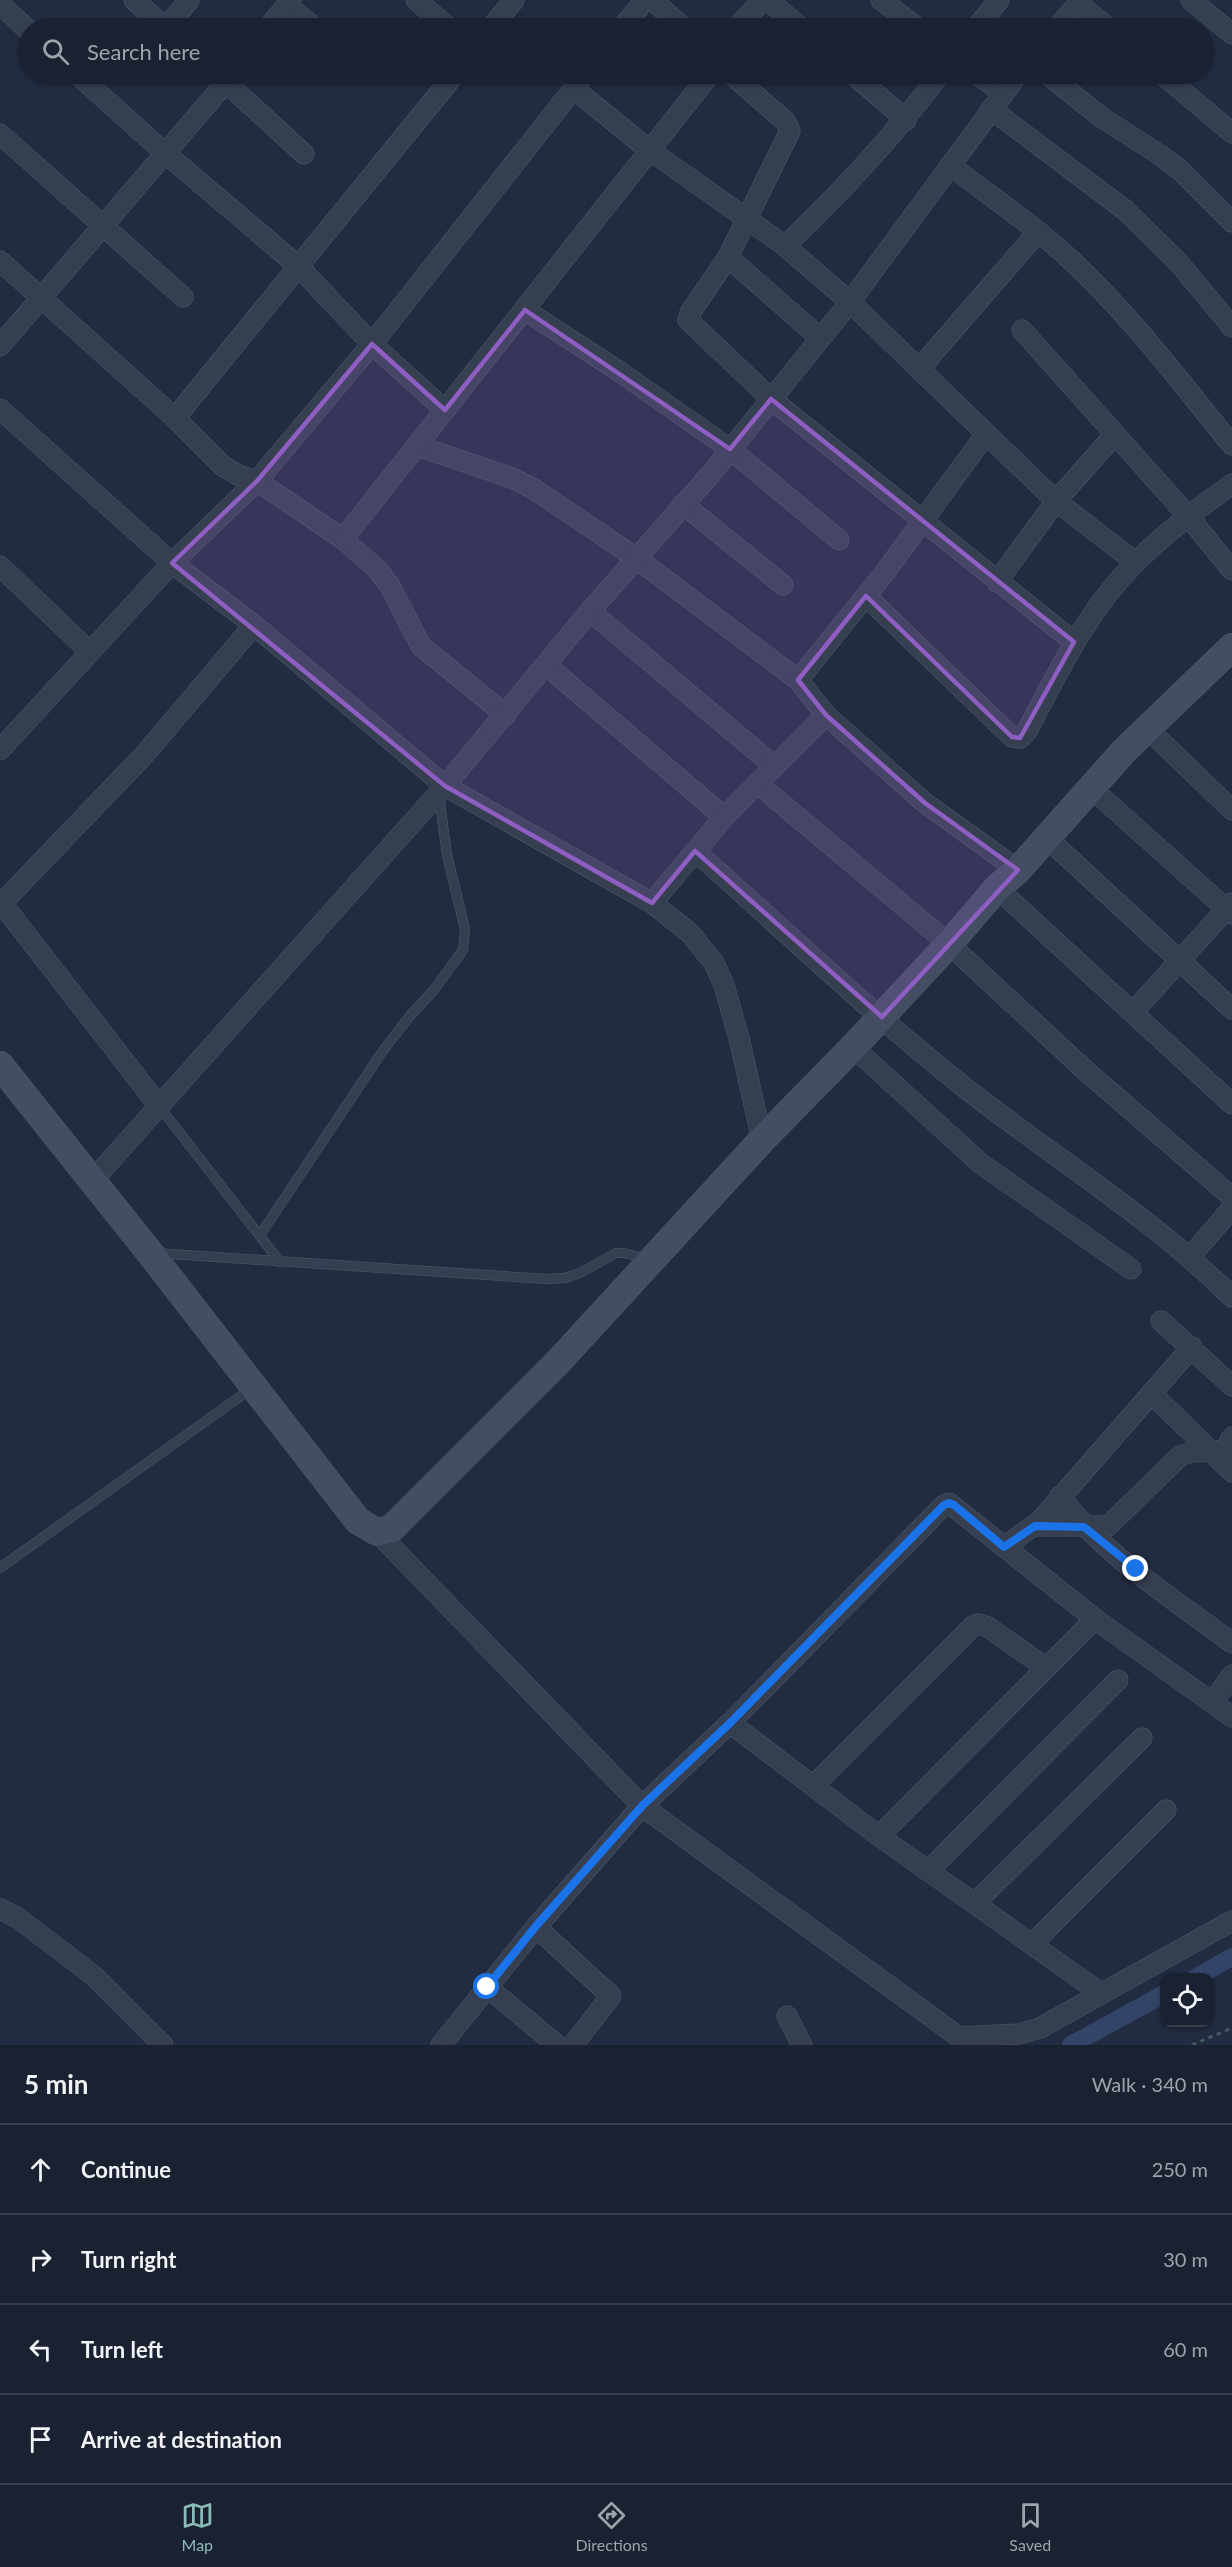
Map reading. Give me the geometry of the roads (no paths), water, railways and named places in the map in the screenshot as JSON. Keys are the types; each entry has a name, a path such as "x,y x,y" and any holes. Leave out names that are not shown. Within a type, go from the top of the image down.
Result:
{"street":[{"path":"134,0 155,18"},
{"path":"174,18 189,0"},
{"path":"416,0 437,18"},
{"path":"499,18 514,0"},
{"path":"630,18 645,0"},
{"path":"653,0 672,18"},
{"path":"746,18 763,0"},
{"path":"768,0 789,18"},
{"path":"880,0 904,18"},
{"path":"984,18 999,0"},
{"path":"1191,0 1213,18"},
{"path":"276,18 289,2 305,18"},
{"path":"1066,18 1080,2 1097,18"},
{"path":"0,4 18,21"},
{"path":"1214,19 1232,34"},
{"path":"88,84 298,266 372,344 445,410"},
{"path":"0,346 165,153 219,84"},
{"path":"233,84 304,154"},
{"path":"175,418 447,84"},
{"path":"0,750 172,563 257,481 372,344 577,84"},
{"path":"582,84 648,149 785,246 850,302 1056,501 1135,562"},
{"path":"343,539 525,310 648,149 702,84"},
{"path":"742,84 786,122 790,131 729,257 690,313 688,320 771,399 1074,642"},
{"path":"865,84 906,120"},
{"path":"785,246 845,188 906,120 933,84"},
{"path":"984,84 996,101 1125,210 1178,262 1232,327"},
{"path":"93,1180 442,790 590,611 710,475 850,302 1010,84"},
{"path":"1059,84 1093,112 1180,170 1232,222"},
{"path":"1174,84 1232,133"},
{"path":"0,134 183,297"},
{"path":"950,165 1072,262 1117,308 1232,445"},
{"path":"919,369 1037,233"},
{"path":"729,257 820,339"},
{"path":"0,261 175,418 223,466 238,475 257,481 343,539 384,577 421,646 506,715"},
{"path":"525,310 620,372 730,449 839,540"},
{"path":"1022,330 1188,516 1232,570"},
{"path":"0,409 172,563 254,626 442,790 652,903 690,933 714,963 732,1012 762,1140"},
{"path":"798,680 866,596 986,434"},
{"path":"997,582 1056,501 1115,434"},
{"path":"418,446 512,478 534,489 636,558 798,680 826,715 925,802 1018,870"},
{"path":"866,596 1015,739 1020,738 1027,731 1074,642 1135,562 1188,516 1232,484"},
{"path":"683,504 783,585"},
{"path":"3,576 90,652"},
{"path":"590,611 774,766"},
{"path":"159,1106 1,902 145,754 254,626"},
{"path":"377,1532 391,1528 406,1515 558,1362 762,1140 882,1017 997,888 1018,870 1091,788 1232,647"},
{"path":"546,664 724,817"},
{"path":"652,903 724,817 826,715"},
{"path":"1148,729 1231,807"},
{"path":"757,783 949,944 1086,1071 1232,1197"},
{"path":"1091,788 1230,908 1133,1012"},
{"path":"1046,837 1178,962 1232,1009"},
{"path":"695,851 882,1017 976,1096 1077,1169 1190,1257 1231,1294"},
{"path":"997,888 1232,1104"},
{"path":"853,1047 980,1163 1131,1269"},
{"path":"0,1065 150,1252 358,1521 377,1532 642,1806 957,2041 1030,2032 1232,1921"},
{"path":"1190,1257 1232,1208"},
{"path":"1161,1321 1232,1386"},
{"path":"1004,1547 1035,1526 1192,1347"},
{"path":"1151,1393 1232,1472"},
{"path":"1035,1526 1104,1527 1112,1524 1183,1454 1226,1450 1232,1437"},
{"path":"1060,1496 1084,1527 1119,1557 1232,1643"},
{"path":"441,2045 536,1926 642,1806 730,1723 944,1505 949,1503 954,1505 1095,1618 1232,1717"},
{"path":"879,1836 1095,1618"},
{"path":"814,1785 972,1626 978,1624 988,1627 1045,1667"},
{"path":"1212,1703 1232,1675"},
{"path":"929,1870 1118,1680"},
{"path":"730,1723 879,1836 1102,1994"},
{"path":"975,1904 1142,1738"},
{"path":"1032,1944 1166,1810"},
{"path":"0,1909 18,1918 94,1976 163,2045"},
{"path":"536,1926 612,1996 573,2045"},
{"path":"487,1987 557,2045"},
{"path":"787,2016 802,2045"}],"lane":[{"path":"260,1235 382,1052 464,950 465,929 447,855 442,790"},
{"path":"159,1106 280,1262"},
{"path":"150,1252 547,1279 580,1274 616,1253 652,1260"},
{"path":"0,1568 254,1387"}],"waterway":[{"path":"1204,1973 1232,1957"},
{"path":"1071,2045 1160,1996"}]}
